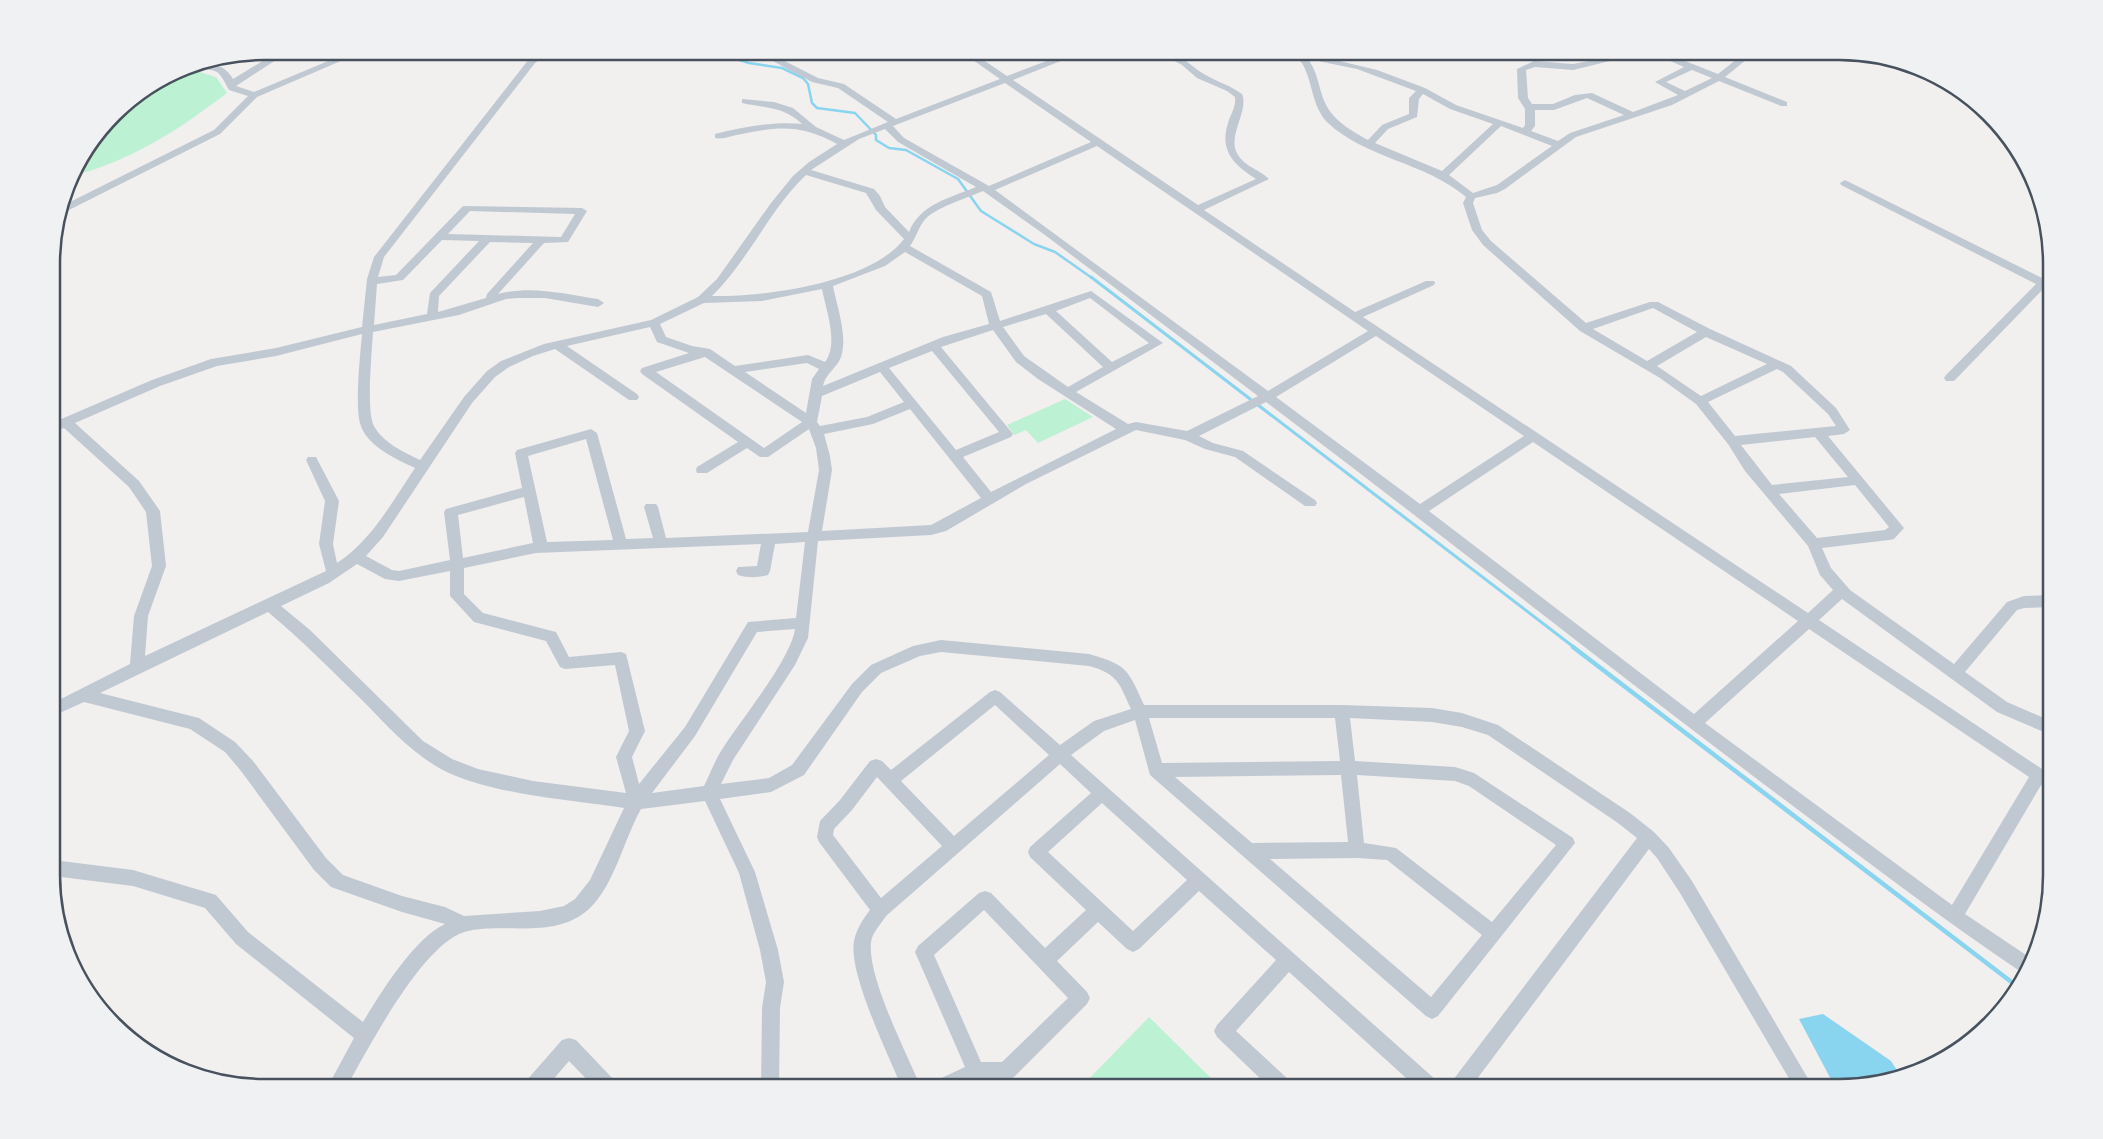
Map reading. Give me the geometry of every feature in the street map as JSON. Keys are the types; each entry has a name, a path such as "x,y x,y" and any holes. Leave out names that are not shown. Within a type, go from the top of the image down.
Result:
{"street":[{"path":"231,84 271,60"},
{"path":"68,206 217,132 254,95 338,60"},
{"path":"423,466 391,451 378,440 365,422 368,329 372,281 379,257 533,60"},
{"path":"776,60 816,80 840,86 882,127 985,189 1049,233 1265,397 1420,511 1694,723 1954,917 2023,963"},
{"path":"977,60 1376,331 2043,778"},
{"path":"60,706 137,667 333,573 357,558 378,533 468,400 491,374 505,364 529,353 654,323 702,299 721,281 775,205 805,171 844,144 882,127 1059,60"},
{"path":"1178,60 1208,81 1230,89 1239,96 1240,106 1232,124 1231,151 1242,166 1264,179 1197,209"},
{"path":"1304,60 1312,70 1318,101 1330,119 1370,143 1443,175 1471,196 1493,191 1501,187 1574,135 1686,95 1719,78 1742,60"},
{"path":"1334,60 1378,72 1422,90 1456,109 1526,130 1558,145"},
{"path":"1526,130 1530,126 1528,107 1524,98 1521,69 1534,64 1573,67 1604,60"},
{"path":"1674,60 1784,104"},
{"path":"212,67 222,69 227,74 232,88 254,95"},
{"path":"1686,95 1659,82 1691,67"},
{"path":"1370,143 1385,127 1414,115 1414,98 1422,90"},
{"path":"1528,107 1556,107 1580,95 1585,95 1592,96 1632,115"},
{"path":"745,101 792,109 801,115 812,128"},
{"path":"1443,175 1500,122"},
{"path":"705,136 789,125 812,128 844,144"},
{"path":"718,136 738,131"},
{"path":"702,299 721,300 773,297 827,285 880,264 892,258 907,243 919,220 926,215 954,200 1098,142"},
{"path":"805,171 870,191 875,196 880,208 907,243 987,294 996,325 1020,359 1067,392 1126,429"},
{"path":"1845,183 2043,277"},
{"path":"1471,196 1468,203 1472,216 1477,230 1486,243 1584,328 1617,349 1649,365 1700,401 1732,441 1750,468 1814,544 1826,571 1842,591 1954,674 2009,711 2043,725"},
{"path":"372,281 399,278 467,208 582,211 564,240 439,237"},
{"path":"432,316 434,295 487,239"},
{"path":"492,300 491,296 541,240"},
{"path":"1355,316 1430,283"},
{"path":"1950,378 2043,283"},
{"path":"770,1079 771,1008 775,982 769,950 746,872 709,793 727,754 790,661 801,638 812,538 816,531 825,477 824,460 815,426 816,394 818,379 835,357 837,339 827,285"},
{"path":"60,425 156,383 215,362 276,352 368,329 459,311 504,296 522,293 554,295 598,303"},
{"path":"816,394 934,346 1048,310 1090,294 1157,343 1067,392"},
{"path":"1584,328 1654,304 1706,332 1787,369 1832,411 1844,430 1732,441"},
{"path":"1048,310 1111,368"},
{"path":"654,323 661,339 690,350 706,352 815,426"},
{"path":"1188,436 1265,397 1376,331"},
{"path":"1649,365 1706,332"},
{"path":"557,345 633,397"},
{"path":"934,346 1007,434 954,456"},
{"path":"706,352 646,371 764,454 815,426 869,421 911,404"},
{"path":"732,370 808,359 827,368"},
{"path":"1700,401 1777,364"},
{"path":"882,368 990,500"},
{"path":"66,422 134,484 153,511 159,566 141,616 137,667"},
{"path":"357,558 390,575 399,576 541,548 769,540 931,530 941,527 1021,482 1126,429 1136,426 1188,436 1209,446 1239,454 1310,503"},
{"path":"541,548 522,453 592,433 621,545"},
{"path":"1814,544 1889,535 1896,528 1819,433"},
{"path":"1420,511 1534,435"},
{"path":"702,470 747,442"},
{"path":"312,460 332,501 326,544 333,573"},
{"path":"1769,490 1859,480"},
{"path":"528,490 452,512 457,565 457,596 480,618 551,636 565,663 621,658 637,731 624,757 636,802"},
{"path":"651,507 661,543"},
{"path":"743,571 762,571 769,540"},
{"path":"1694,723 1842,591"},
{"path":"1954,674 2012,606 2024,602 2043,601"},
{"path":"269,604 305,634 418,746 446,764 478,776 533,788 636,802 771,785 785,779 798,770 857,688 876,669 918,650 941,646 1089,660 1110,666 1124,678 1140,712 1156,770 1432,1010 1567,843 1474,780 1455,774 1349,768 1156,770"},
{"path":"341,1079 365,1035 413,964 429,945 446,931 463,924 517,922 564,915 582,905 593,891 636,802 679,747 722,683 753,626 802,623"},
{"path":"82,695 194,724 230,747 247,766 320,864 337,881 402,904 445,915 463,924"},
{"path":"890,780 995,696 1420,1079"},
{"path":"1342,711 1357,850"},
{"path":"908,1079 869,983 862,943 868,926 880,910 1060,755 1099,726 1140,712 1342,711 1432,715 1462,720 1493,730 1624,818 1648,837 1663,853 1686,887 1799,1079"},
{"path":"880,910 825,837 826,826 846,805 876,766 953,847"},
{"path":"1954,917 2043,782"},
{"path":"1102,793 1036,852 1133,943 1199,880"},
{"path":"1466,1079 1648,837"},
{"path":"1250,851 1357,850 1390,854 1494,934"},
{"path":"60,869 133,878 210,901 242,938 365,1035"},
{"path":"960,1079 976,1071 1006,1071 1081,998 985,899 924,952 976,1071"},
{"path":"1045,960 1098,910"},
{"path":"1273,1079 1223,1031 1288,960"},
{"path":"540,1079 569,1047 599,1079"}],"green space":[{"path":"197,71 216,77 227,93 154,143 93,170 81,173 94,151 111,129 129,111 162,87"},
{"path":"1065,399 1093,417 1038,443 1026,430 1014,435 1007,425"},
{"path":"1149,1017 1212,1079 1089,1079"}],"water":[{"path":"1823,1014 1891,1061 1897,1070 1853,1079 1831,1079 1799,1019"}],"waterway":[{"path":"739,60 782,68 803,78 808,84 812,103 817,108 855,113 876,135 876,140 889,148 906,150 958,179 981,211 1034,244 1055,252 1092,278"},
{"path":"1091,277 1575,648"},
{"path":"1573,647 2012,983"}]}
